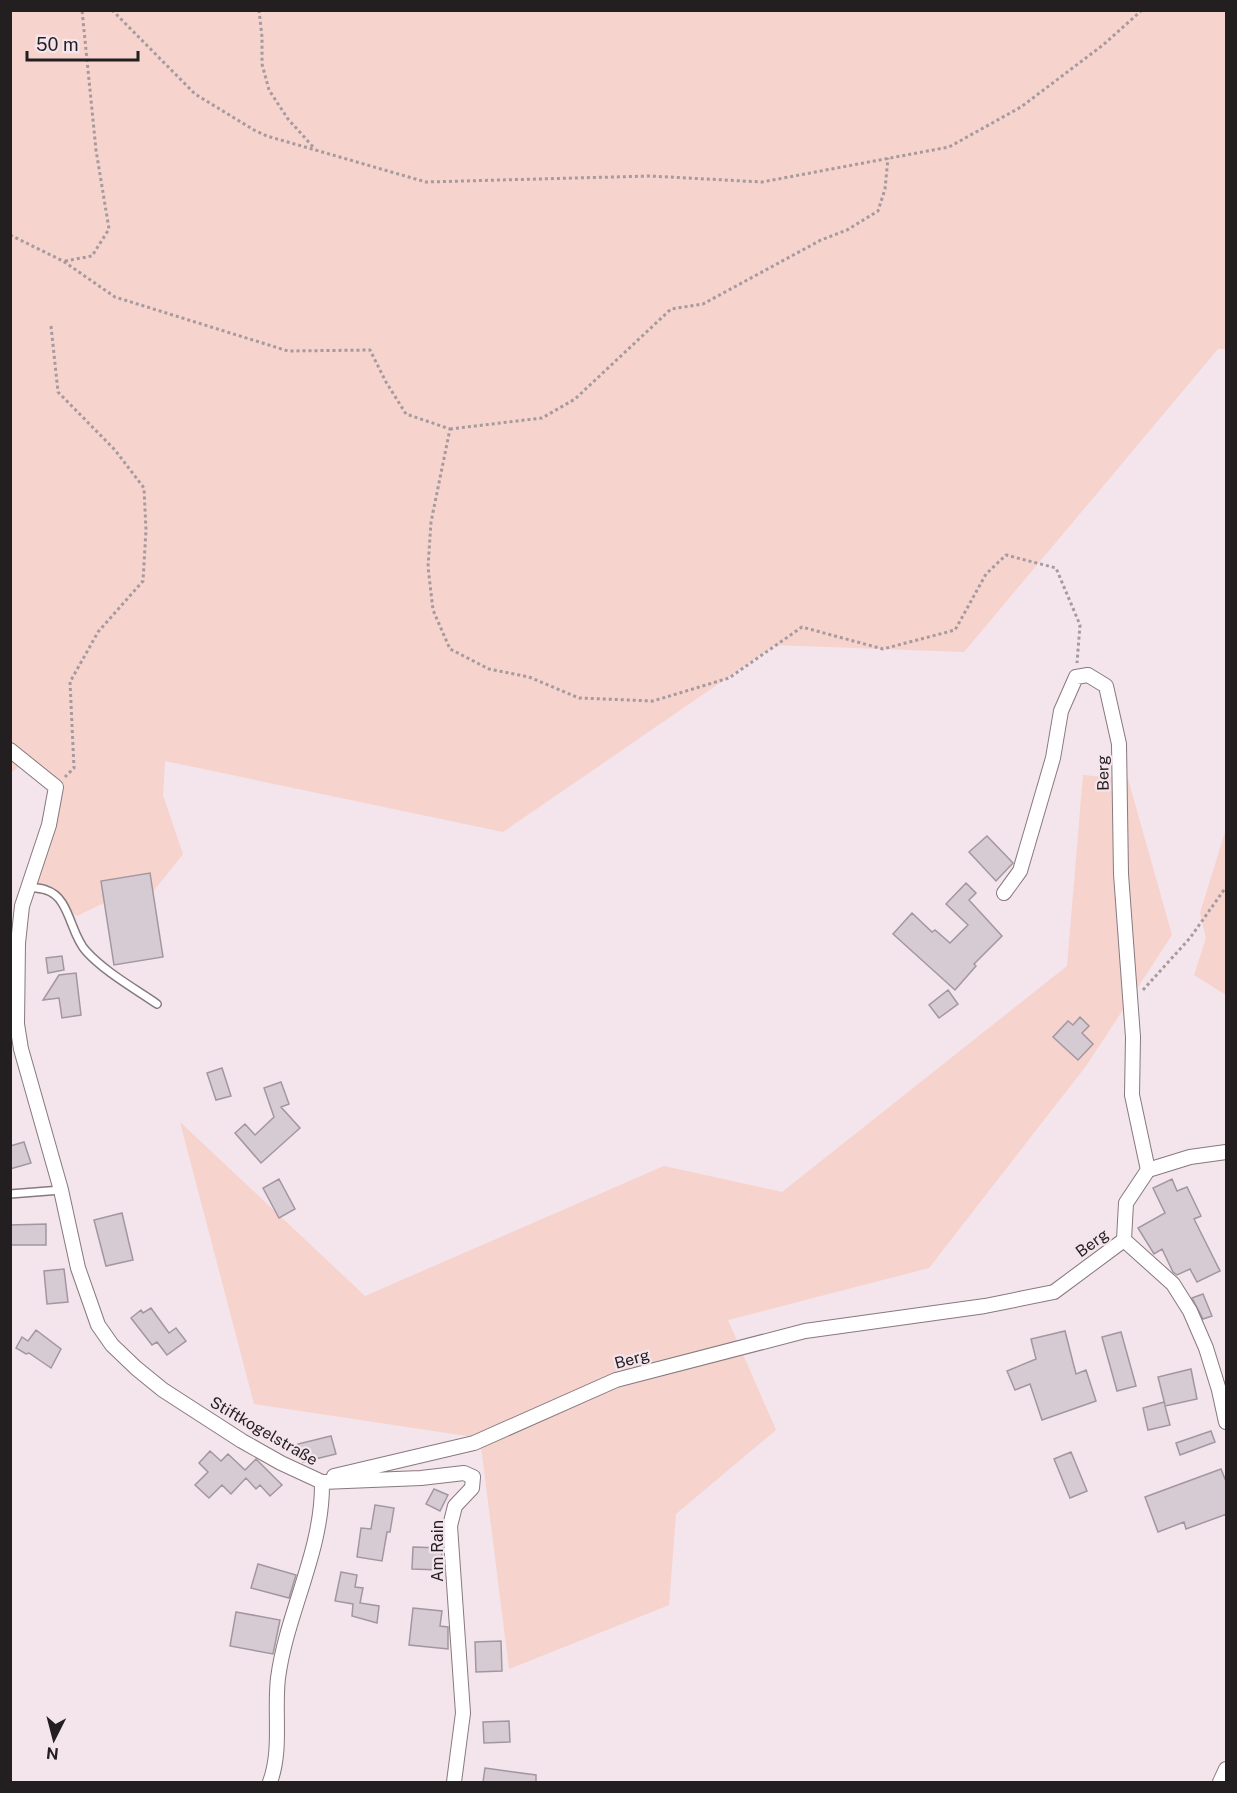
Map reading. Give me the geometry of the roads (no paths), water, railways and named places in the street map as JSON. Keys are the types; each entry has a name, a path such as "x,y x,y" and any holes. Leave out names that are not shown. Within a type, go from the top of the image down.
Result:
{"street":[{"name":"Berg","path":"322,1482 334,1475 474,1443 616,1380 650,1371 806,1331 985,1306 1054,1292 1124,1240 1126,1203 1148,1170 1132,1095 1133,1037 1120,874 1119,744 1106,686 1088,675 1076,677 1061,711 1053,758 1020,871 1004,893"},
{"name":"Stiftkogelstraße","path":"10,750 56,787 49,825 22,906 18,942 17,1024 21,1049 61,1190 78,1268 98,1326 112,1345 163,1390 242,1441 322,1482 320,1526 310,1567 284,1648 278,1678 273,1780"},
{"path":"1148,1170 1190,1157 1227,1152"},
{"path":"1124,1240 1173,1284 1190,1311 1213,1369 1227,1422"},
{"name":"Am Rain","path":"322,1482 421,1478 464,1473 473,1477 472,1488 455,1506 450,1526 463,1713 454,1782"},
{"path":"1220,1782 1227,1769"}],"lane":[{"path":"28,887 48,890 57,896 63,905 76,939 85,951 98,963 157,1004"},
{"path":"10,1194 61,1190"}]}
